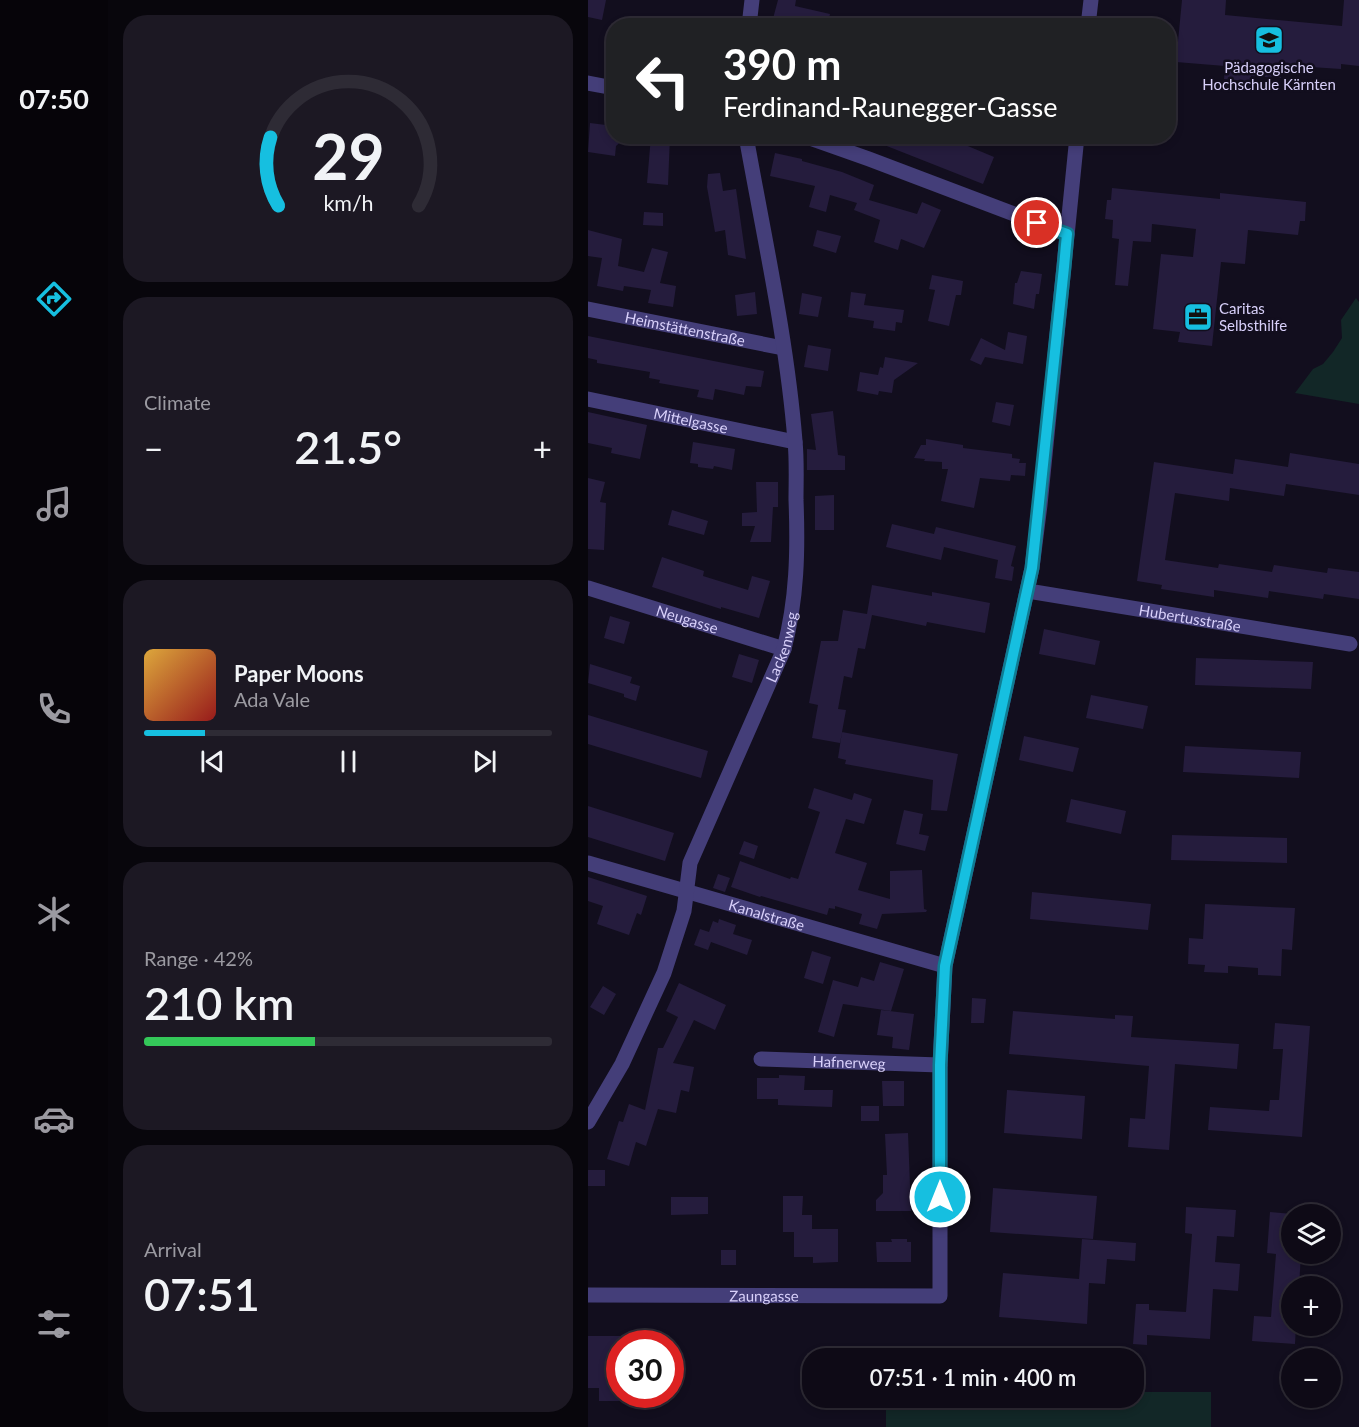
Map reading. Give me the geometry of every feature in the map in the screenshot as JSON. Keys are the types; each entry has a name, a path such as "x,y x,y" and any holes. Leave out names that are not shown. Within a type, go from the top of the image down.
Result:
{"street":[{"path":"749,18 752,0"},
{"path":"1089,18 1091,0"},
{"path":"588,83 606,86"},
{"name":"Lackenweg","path":"588,1122 622,1064 664,973 684,911 690,863 784,649 792,619 798,543 795,442 783,348 747,144"},
{"path":"825,144 1067,234"},
{"path":"940,1065 945,966 1028,591 1040,505 1076,144"},
{"name":"Heimstättenstraße","path":"588,309 783,348"},
{"name":"Mittelgasse","path":"588,399 795,442"},
{"name":"Neugasse","path":"588,588 784,649"},
{"name":"Hubertusstraße","path":"1028,591 1350,644"},
{"name":"Kanalstraße","path":"588,863 945,966"},
{"name":"Hafnerweg","path":"761,1059 940,1065"},
{"name":"Zaungasse","path":"588,1295 940,1296 940,1065"}],"green space":[{"path":"1356,298 1359,302 1359,404 1295,393 1313,369 1323,364 1342,338 1341,320"},
{"path":"1144,1392 1211,1392 1211,1427 886,1427 886,1408 1144,1408"}],"building":[{"path":"588,0 606,0 602,20 588,17"},
{"path":"778,0 796,0 795,6 830,14 829,18 773,18"},
{"name":"Pädagogische Hochschule Kärnten","path":"1182,0 1226,0 1225,15 1342,26 1344,0 1359,0 1359,66 1341,64 1341,69 1311,67 1311,74 1281,72 1281,78 1251,76 1251,82 1224,79 1225,66 1176,62"},
{"path":"590,123 606,125 606,144 618,144 615,156 588,152"},
{"path":"650,144 670,144 668,185 647,183"},
{"path":"882,144 963,144 994,157 983,184"},
{"path":"775,153 802,159 802,161 842,172 874,185 869,200 917,214 922,202 941,210 924,248 901,239 898,250 874,242 880,220 854,210 857,203 830,195 826,212 809,207 815,186 770,176"},
{"path":"720,173 723,191 736,189 746,259 728,255 725,230 715,232 707,187 708,174"},
{"path":"1112,188 1220,199 1220,193 1306,202 1305,221 1300,221 1298,235 1248,230 1245,264 1221,262 1212,346 1178,342 1180,332 1153,329 1161,254 1193,257 1196,229 1152,224 1151,242 1133,241 1128,286 1115,285 1119,239 1112,238 1113,220 1105,219 1107,200 1111,200"},
{"path":"644,212 663,213 663,226 643,225"},
{"path":"588,230 622,239 618,266 644,272 652,248 668,252 660,283 676,286 673,307 648,303 651,290 624,286 623,291 597,286 602,258 588,256"},
{"path":"817,230 841,236 836,253 813,246"},
{"path":"1021,271 1042,274 1034,309 1013,304 1015,283"},
{"path":"932,275 963,281 961,295 956,295 949,326 928,321 935,290 929,289"},
{"path":"755,292 757,314 737,316 735,295"},
{"path":"851,292 866,294 864,305 904,310 902,323 896,322 895,331 873,328 874,321 848,317"},
{"path":"802,293 822,297 818,317 799,314"},
{"path":"1008,332 1027,336 1023,364 985,357 981,365 970,360 981,338 1005,350"},
{"path":"588,336 764,371 761,387 746,386 744,395 715,389 713,400 697,397 699,390 659,383 660,380 649,378 650,372 597,363 597,360 588,358"},
{"path":"808,345 831,349 828,371 804,367"},
{"path":"885,357 918,363 894,380 892,393 879,391 878,395 857,391 860,372 878,375 880,367 883,368"},
{"path":"996,402 1014,405 1010,426 992,422"},
{"path":"833,411 838,455 845,456 845,470 807,470 807,449 816,450 811,414"},
{"path":"588,412 647,425 640,459 611,453 612,448 588,443"},
{"path":"926,439 963,445 963,448 1012,454 1012,458 1020,459 1019,463 1026,463 1025,476 1011,475 1010,481 980,478 974,508 941,501 948,469 942,469 942,462 914,458 921,445 926,445"},
{"path":"693,442 735,449 732,470 714,466 713,469 698,467 698,464 690,463"},
{"path":"1290,453 1359,464 1359,495 1286,484 1284,496 1230,488 1229,501 1175,493 1165,560 1218,568 1219,564 1272,572 1274,565 1327,573 1328,568 1359,572 1359,599 1324,594 1323,599 1269,591 1268,598 1214,590 1214,597 1161,589 1162,585 1137,581 1154,462 1233,474 1235,459 1288,467"},
{"path":"588,478 605,482 600,502 606,503 604,550 588,549"},
{"path":"756,482 778,482 778,507 773,507 771,542 750,542 755,526 742,526 742,513 757,512"},
{"path":"834,495 834,530 815,530 815,496"},
{"path":"672,510 708,521 704,535 668,525"},
{"path":"892,524 934,534 936,527 1016,546 1011,566 1014,567 1012,581 995,578 998,560 944,547 941,560 886,547"},
{"path":"662,557 704,571 703,576 748,590 752,576 770,581 759,618 721,607 721,609 652,587"},
{"path":"872,585 932,596 932,592 990,603 985,633 927,622 926,626 872,615 865,649 858,648 852,678 844,676 838,709 846,710 840,743 812,738 818,705 809,703 821,641 838,641 843,610 867,614"},
{"path":"610,616 630,622 624,644 604,638"},
{"path":"1044,629 1100,641 1095,665 1039,654"},
{"path":"739,654 759,660 752,683 732,677"},
{"path":"1196,658 1313,662 1311,689 1195,685"},
{"path":"590,664 632,677 630,683 640,686 636,701 624,697 624,694 588,683"},
{"path":"1091,695 1148,706 1143,729 1086,718"},
{"path":"588,715 708,751 701,778 588,744"},
{"path":"842,732 958,754 947,811 931,810 933,780 845,764 846,760 838,758"},
{"path":"1024,736 1079,748 1073,772 1019,760"},
{"path":"1185,746 1301,752 1299,778 1183,772"},
{"path":"814,788 852,800 854,793 872,799 864,824 846,819 835,853 867,863 858,890 890,899 890,871 922,870 926,912 882,914 877,929 859,924 862,914 835,906 835,909 829,908 827,915 731,887 740,861 790,879 791,877 798,879 820,812 808,808"},
{"path":"1071,799 1126,811 1121,834 1066,822"},
{"path":"588,806 674,833 665,861 588,837"},
{"path":"904,810 923,814 919,834 929,836 925,851 896,844"},
{"path":"1172,835 1287,838 1287,863 1171,860"},
{"path":"744,841 758,846 754,859 739,854"},
{"path":"718,874 730,878 725,892 713,888"},
{"path":"588,877 647,896 641,915 637,913 629,935 597,924 603,906 588,901"},
{"path":"1032,892 1151,904 1148,930 1030,919"},
{"path":"1205,904 1295,908 1292,950 1282,949 1281,976 1258,975 1258,968 1228,966 1228,973 1204,972 1205,965 1188,964 1189,938 1203,939"},
{"path":"719,919 736,925 733,934 752,940 747,955 711,942 708,950 694,945 700,929 709,932 713,921 718,923"},
{"path":"812,951 831,957 823,984 804,978"},
{"path":"880,962 904,969 891,1011 843,1004 834,1037 818,1032 833,980 858,987 861,977 874,981"},
{"path":"679,983 726,1005 715,1030 694,1020 673,1063 694,1067 689,1092 681,1090 676,1113 658,1109 646,1146 636,1142 629,1166 607,1159 619,1121 623,1122 629,1104 645,1110 658,1048 663,1048 678,1017 666,1011"},
{"path":"603,986 616,994 604,1015 590,1007"},
{"path":"972,998 986,999 984,1023 971,1023"},
{"path":"881,1010 914,1014 909,1050 892,1048 893,1037 877,1035"},
{"path":"1013,1011 1115,1019 1115,1015 1133,1016 1131,1037 1239,1044 1237,1069 1175,1064 1169,1150 1128,1147 1130,1118 1145,1119 1149,1066 1009,1054"},
{"path":"1275,1023 1310,1026 1302,1137 1208,1130 1210,1107 1269,1111 1270,1100 1279,1100 1283,1049 1273,1049"},
{"path":"779,1075 805,1076 804,1090 833,1090 832,1107 778,1105 778,1099 757,1099 757,1078 779,1078"},
{"path":"882,1081 904,1081 904,1106 883,1106"},
{"path":"1007,1090 1085,1096 1082,1139 1004,1133"},
{"path":"861,1106 879,1106 879,1121 861,1121"},
{"path":"908,1133 911,1211 876,1211 876,1200 883,1193 883,1175 887,1175 885,1134"},
{"path":"588,1170 605,1170 605,1186 588,1186"},
{"path":"993,1188 1097,1196 1093,1239 990,1232"},
{"path":"783,1196 803,1196 802,1215 812,1215 812,1229 838,1229 838,1262 813,1263 813,1257 794,1257 794,1232 783,1232"},
{"path":"671,1197 708,1197 708,1214 671,1215"},
{"path":"1186,1207 1236,1210 1234,1237 1217,1236 1215,1262 1240,1264 1238,1291 1213,1289 1210,1339 1147,1335 1147,1345 1133,1344 1136,1304 1149,1304 1149,1310 1186,1312 1192,1234 1185,1233"},
{"path":"1270,1212 1281,1213 1281,1264 1300,1264 1300,1276 1281,1276 1281,1336 1295,1336 1295,1344 1252,1341 1254,1316 1271,1317 1276,1254 1267,1253"},
{"path":"891,1239 907,1239 907,1242 911,1242 911,1262 877,1262 876,1242 892,1242"},
{"path":"1082,1239 1136,1243 1135,1261 1107,1259 1105,1284 1089,1283 1087,1324 999,1317 1003,1273 1079,1279"},
{"path":"721,1250 736,1250 736,1265 721,1265"},
{"path":"588,1336 606,1336 606,1401 599,1401 599,1388 588,1388"}],"place":[{"name":"Pädagogische Hochschule Kärnten","path":"1269,40"},
{"name":"Caritas Selbsthilfe","path":"1198,317"}],"route":[{"path":"940,1197 940,1065 945,966 1032,568 1064,267 1067,234 1037,223"}]}
